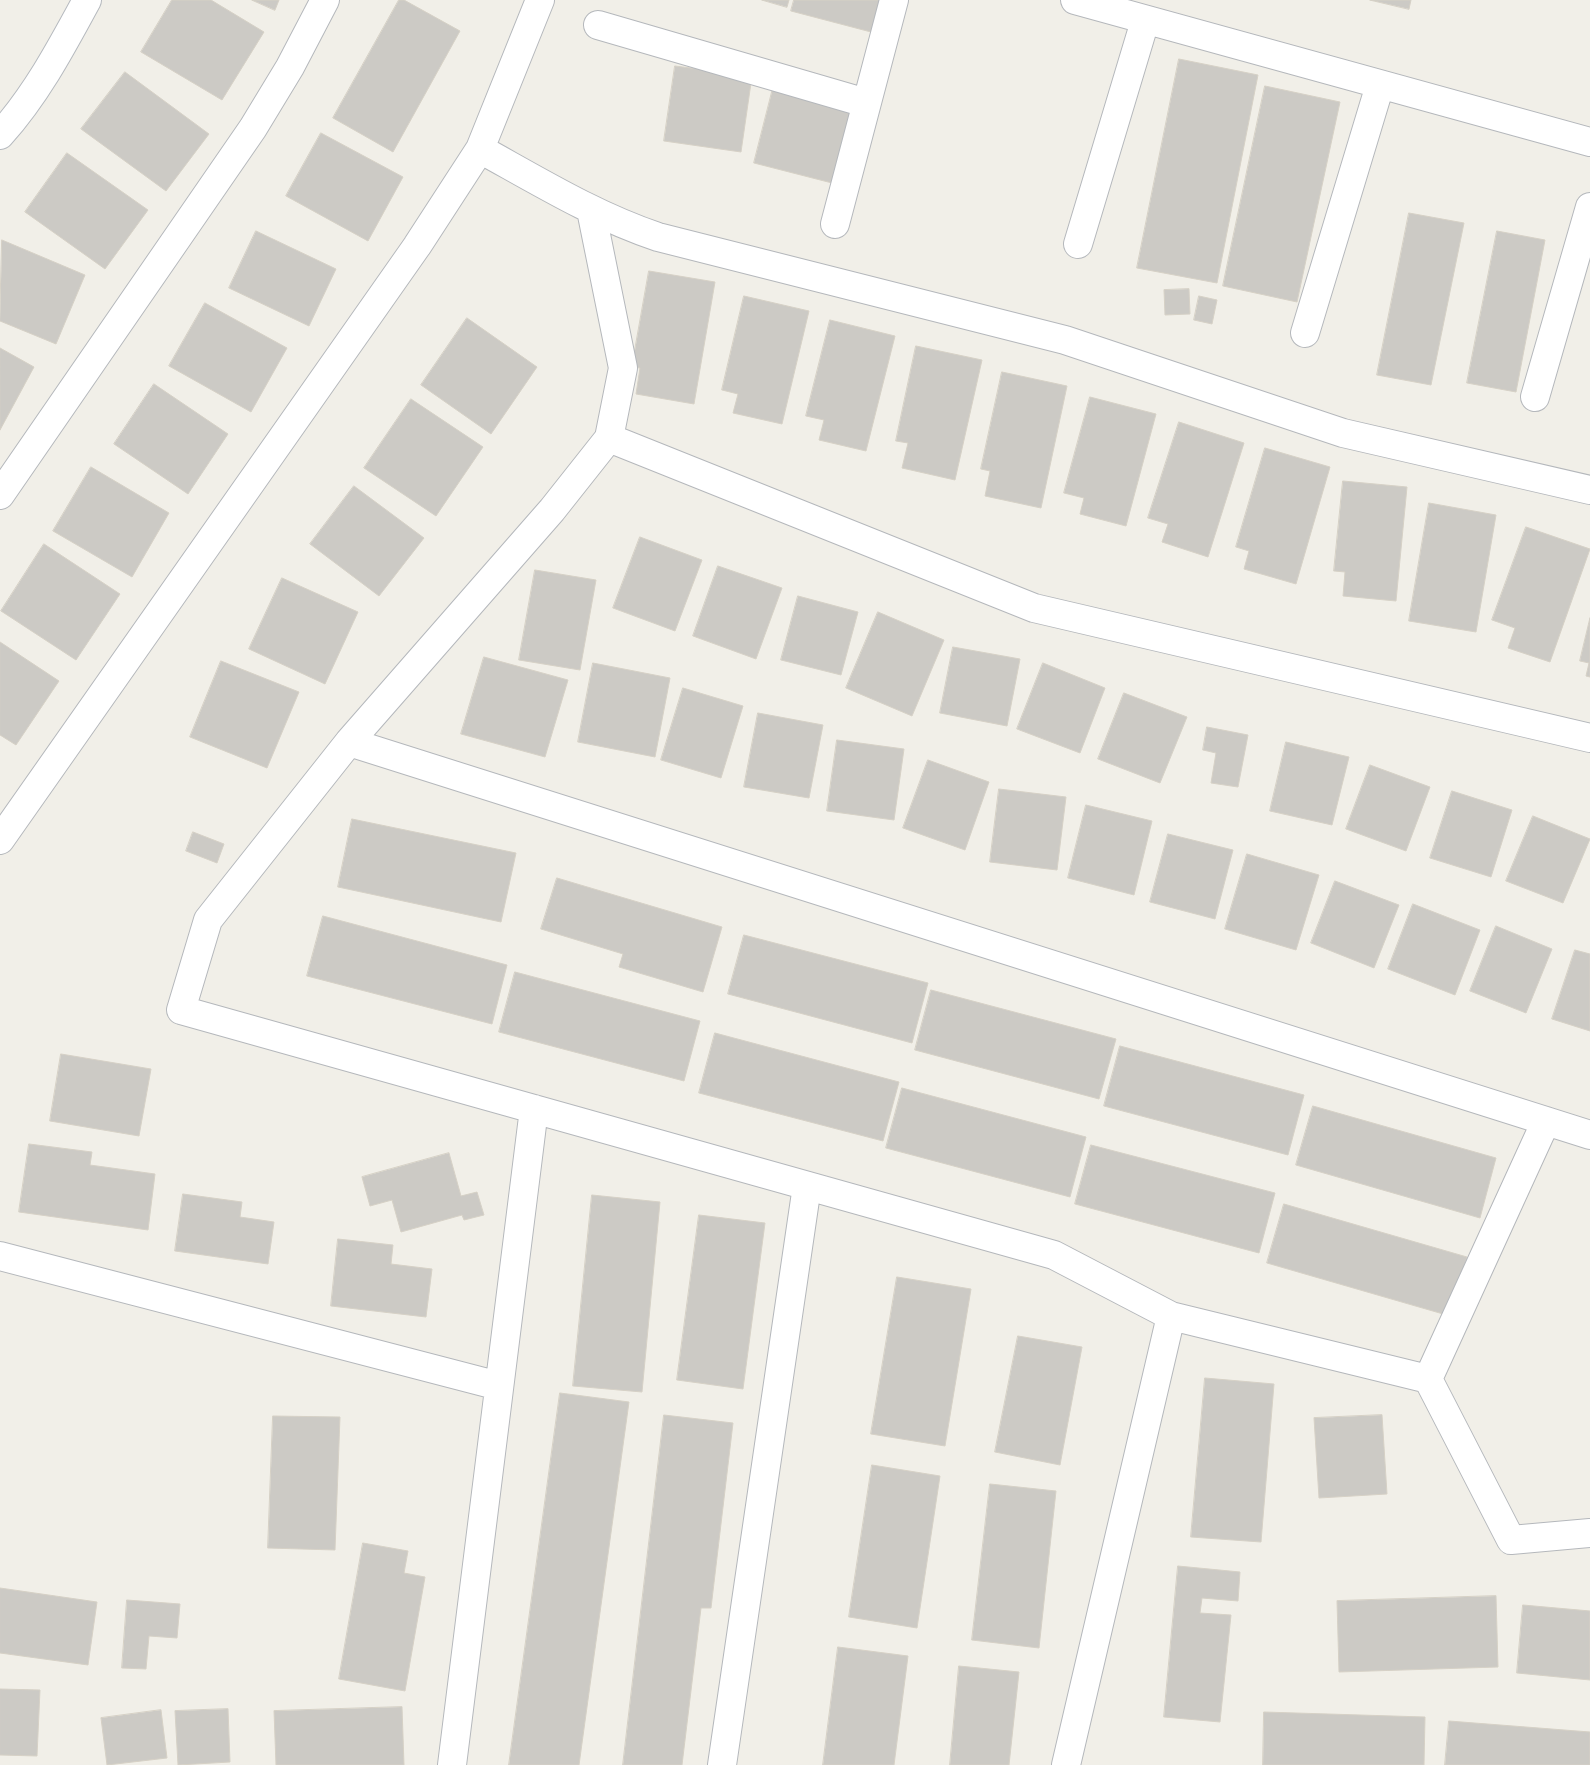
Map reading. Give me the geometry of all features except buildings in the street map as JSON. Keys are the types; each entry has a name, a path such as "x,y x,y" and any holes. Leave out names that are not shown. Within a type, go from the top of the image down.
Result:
{"street":[{"path":"0,136 20,114 47,73 87,0"},
{"path":"0,495 253,128 290,67 325,0"},
{"path":"0,840 417,246 480,149 540,0"},
{"path":"835,224 894,0"},
{"path":"1076,0 1146,21 1590,142"},
{"path":"1078,244 1146,21"},
{"path":"598,25 866,103"},
{"path":"1305,333 1380,85"},
{"path":"480,149 591,210 624,226 658,237 1065,340 1343,433 1590,490"},
{"path":"1535,397 1590,207"},
{"path":"591,210 623,368 609,438 552,510 349,742 208,920 181,1010 1054,1255 1171,1316 1428,1379 1510,1540 1590,1533"},
{"path":"609,438 1034,608 1590,738"},
{"path":"349,742 1590,1135"},
{"path":"452,1765 534,1109"},
{"path":"1428,1379 1546,1121"},
{"path":"722,1765 808,1186"},
{"path":"0,1256 500,1386"},
{"path":"1066,1765 1171,1316"}]}
